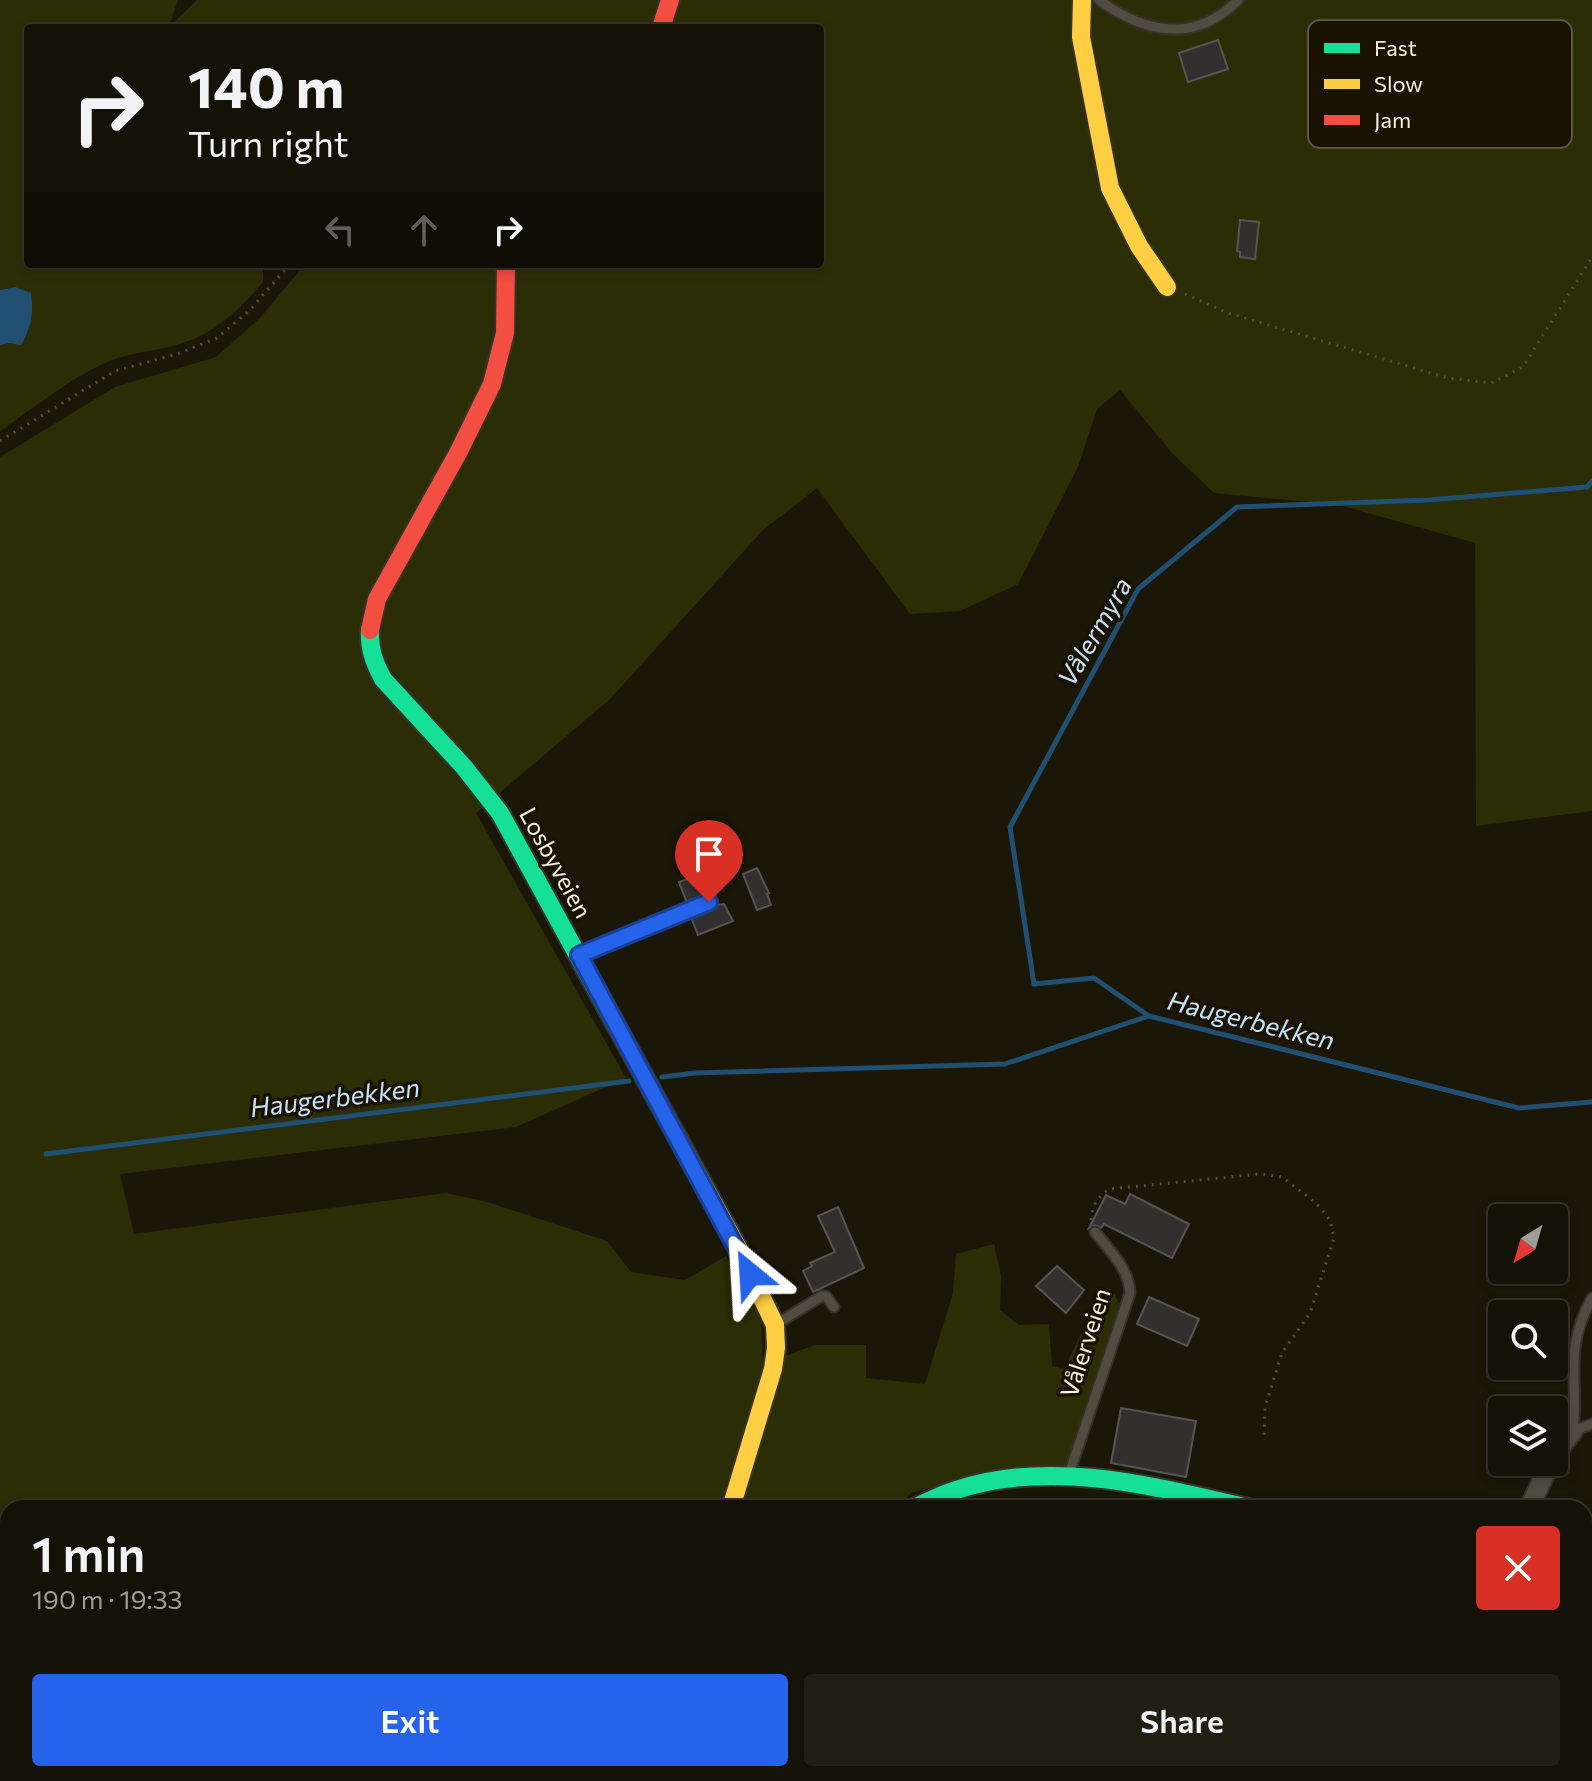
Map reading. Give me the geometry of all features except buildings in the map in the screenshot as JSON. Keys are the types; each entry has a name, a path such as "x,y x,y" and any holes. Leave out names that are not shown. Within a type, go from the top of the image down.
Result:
{"main road":[{"path":"662,24 670,0"},
{"path":"1082,0 1081,37 1110,188 1139,246 1167,287"},
{"name":"Losbyveien","path":"506,268 505,333 492,384 458,453 377,599 370,616 368,642 374,667 391,693 471,774 500,813 738,1248 775,1325 773,1369 733,1500"},
{"path":"928,1500 972,1484 1068,1477 1140,1484 1212,1500"}],"street":[{"path":"1568,1438 1573,1431"},
{"path":"1533,1500 1544,1476"}],"lane":[{"path":"1099,0 1128,20 1154,28 1174,29 1217,18 1238,0"},
{"path":"579,955 709,902"},
{"name":"Vålerveien","path":"1068,1477 1130,1293 1130,1284 1123,1268 1095,1232"},
{"path":"775,1325 822,1296 826,1296 834,1307"},
{"path":"1592,1298 1581,1321 1573,1351 1573,1431 1592,1424"}],"path":[{"path":"1167,287 1228,313 1448,378 1491,383 1523,367 1592,257"},
{"path":"0,441 115,371 177,354 217,338 249,311 287,268"},
{"path":"1095,1232 1091,1215 1095,1203 1108,1190 1260,1174 1282,1177 1290,1182 1315,1202 1330,1220 1334,1238 1310,1313 1282,1353 1265,1407 1264,1440"}],"green space":[{"path":"0,0 178,0 169,24 24,24 24,268 264,268 263,282 235,312 202,335 100,365 0,431 0,345 10,343 15,287 0,290"},
{"path":"197,0 1592,0 1592,811 1476,826 1475,543 1340,505 1214,493 1172,453 1120,390 1097,409 1078,467 1018,584 960,611 910,614 817,488 763,530 610,699 476,813 626,1078 516,1127 120,1174 134,1234 446,1193 487,1202 607,1241 631,1272 685,1280 726,1256 761,1319 763,1360 815,1345 866,1345 866,1378 925,1384 953,1293 956,1254 994,1244 1001,1276 1000,1310 1019,1325 1049,1324 1052,1366 1064,1369 1100,1295 1112,1290 1124,1312 1067,1468 989,1473 911,1493 904,1500 0,1500 0,457 115,387 216,357 260,318 302,268 824,268 824,24 172,24"}],"water":[{"path":"15,287 31,293 29,326 21,345 0,345 0,290"}],"waterway":[{"name":"Vålermyra","path":"1149,1016 1094,978 1034,984 1010,827 1138,589 1237,507 1428,500 1587,487 1592,481"},
{"name":"Haugerbekken","path":"662,1077 695,1073 1005,1064 1149,1016 1519,1108 1592,1102"},
{"name":"Haugerbekken","path":"46,1154 629,1081"}],"traffic: fast":[{"path":"370,630 373,655 383,679 464,767 500,813 612,1018"},
{"path":"932,1500 989,1481 1063,1476 1138,1484 1214,1500"}],"traffic: slow":[{"path":"1082,0 1081,37 1110,188 1139,246 1167,287"},
{"path":"612,1018 738,1248 775,1325 773,1369 733,1500"}],"traffic: jam":[{"path":"662,24 670,0"},
{"path":"370,630 377,599 458,453 492,384 505,333 506,268"}],"route":[{"path":"709,902 579,955 750,1274"}]}
